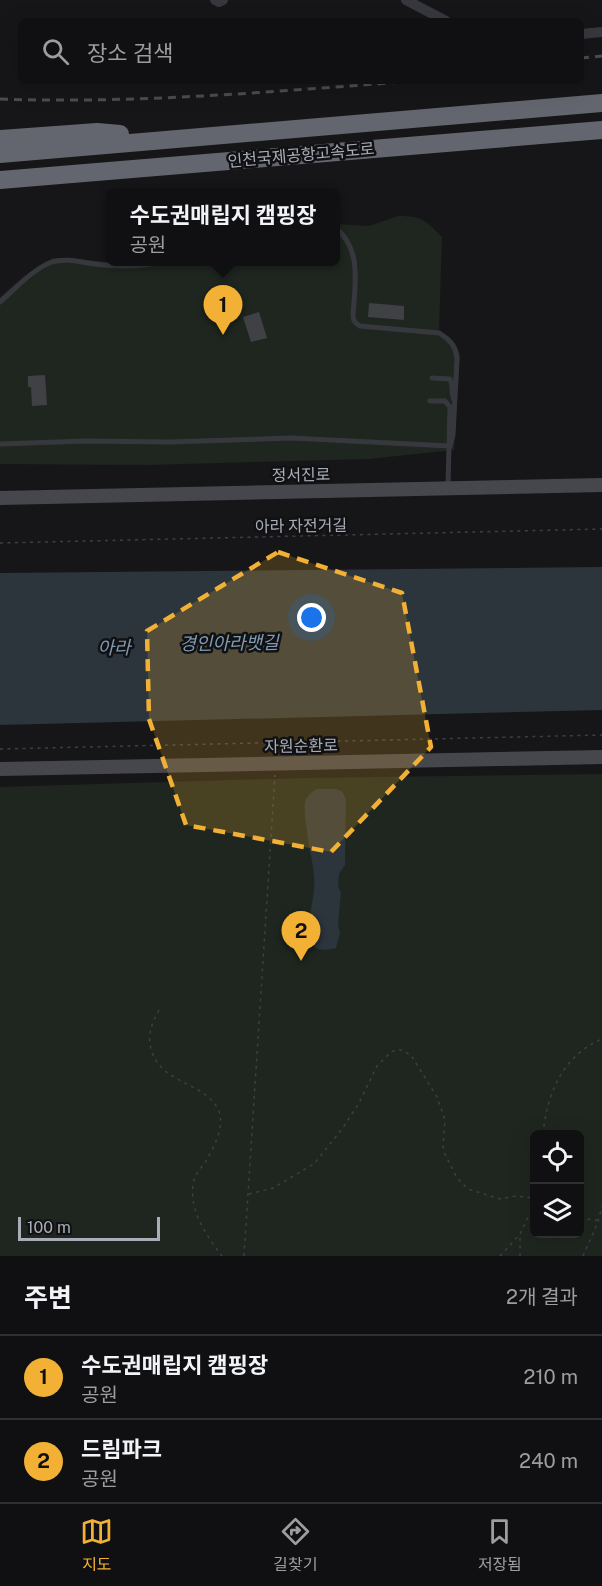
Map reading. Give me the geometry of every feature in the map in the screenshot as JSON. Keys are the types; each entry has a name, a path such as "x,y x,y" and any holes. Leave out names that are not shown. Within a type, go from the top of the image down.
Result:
{"highway":[{"name":"인천국제공항고속도로","path":"0,154 602,103"},
{"name":"인천국제공항고속도로","path":"0,180 602,130"},
{"path":"0,139 97,132 185,137"}],"street":[{"path":"215,0 219,2 223,0"},
{"path":"406,0 440,18"},
{"path":"584,34 602,32"},
{"name":"정서진로","path":"0,498 602,485"},
{"name":"자원순환로","path":"0,769 602,757"}],"lane":[{"path":"340,232 346,239 355,259 353,315 355,323 360,326 439,333 449,339 455,348 457,358 453,435 450,446"},
{"path":"0,302 38,270 52,262 106,265"},
{"path":"432,378 450,379 451,394 454,398"},
{"path":"430,401 445,401 454,398"},
{"path":"445,401 450,407 448,488"},
{"path":"0,444 291,438 450,446"}],"path":[{"name":"아라 자전거길","path":"0,543 602,529"},
{"path":"0,749 602,735"},
{"path":"244,1256 276,762"},
{"path":"159,1010 149,1037 153,1056 164,1071 205,1095 218,1108 220,1125 215,1143 195,1180 194,1195 201,1224 222,1256"},
{"path":"543,1130 545,1113 557,1080 572,1059 602,1039"},
{"path":"248,1194 273,1188 314,1164 359,1103 377,1066 391,1052 401,1050 411,1055 437,1097 445,1120 443,1146 457,1178 468,1189 500,1198 530,1198"},
{"path":"583,1256 598,1222 602,1206"},
{"path":"500,1256 520,1234 530,1213"},
{"path":"584,1219 602,1221"},
{"path":"520,1234 520,1256"}],"highlighted area":[{"path":"278,552 402,593 431,747 331,852 186,825 149,719 147,631"}],"shaded area":[{"path":"398,216 413,217 423,220 442,237 439,330 455,343 460,356 454,450 369,459 147,465 0,464 0,297 23,277 52,258 106,262 106,266 340,266 340,224 369,226"},
{"path":"602,774 602,1256 0,1256 0,787 301,778"}],"water":[{"name":"아라","path":"602,567 602,710 0,725 0,573"},
{"path":"317,789 342,791 346,799 345,865 339,874 338,887 341,892 338,925 340,933 336,948 323,950 314,947 308,931 314,880 306,827 305,802 308,796"}],"building":[{"path":"369,303 404,306 404,320 368,317"},
{"path":"259,312 267,338 251,342 243,317"},
{"path":"45,375 47,405 32,406 28,376"}],"railway":[{"path":"584,58 602,56"},
{"path":"0,99 156,98 374,84"}],"place":[{"name":"수도권매립지 캠핑장","path":"223,335"},
{"name":"드림파크","path":"301,961"}],"water label":[{"name":"경인아라뱃길","path":"229,643"}]}
